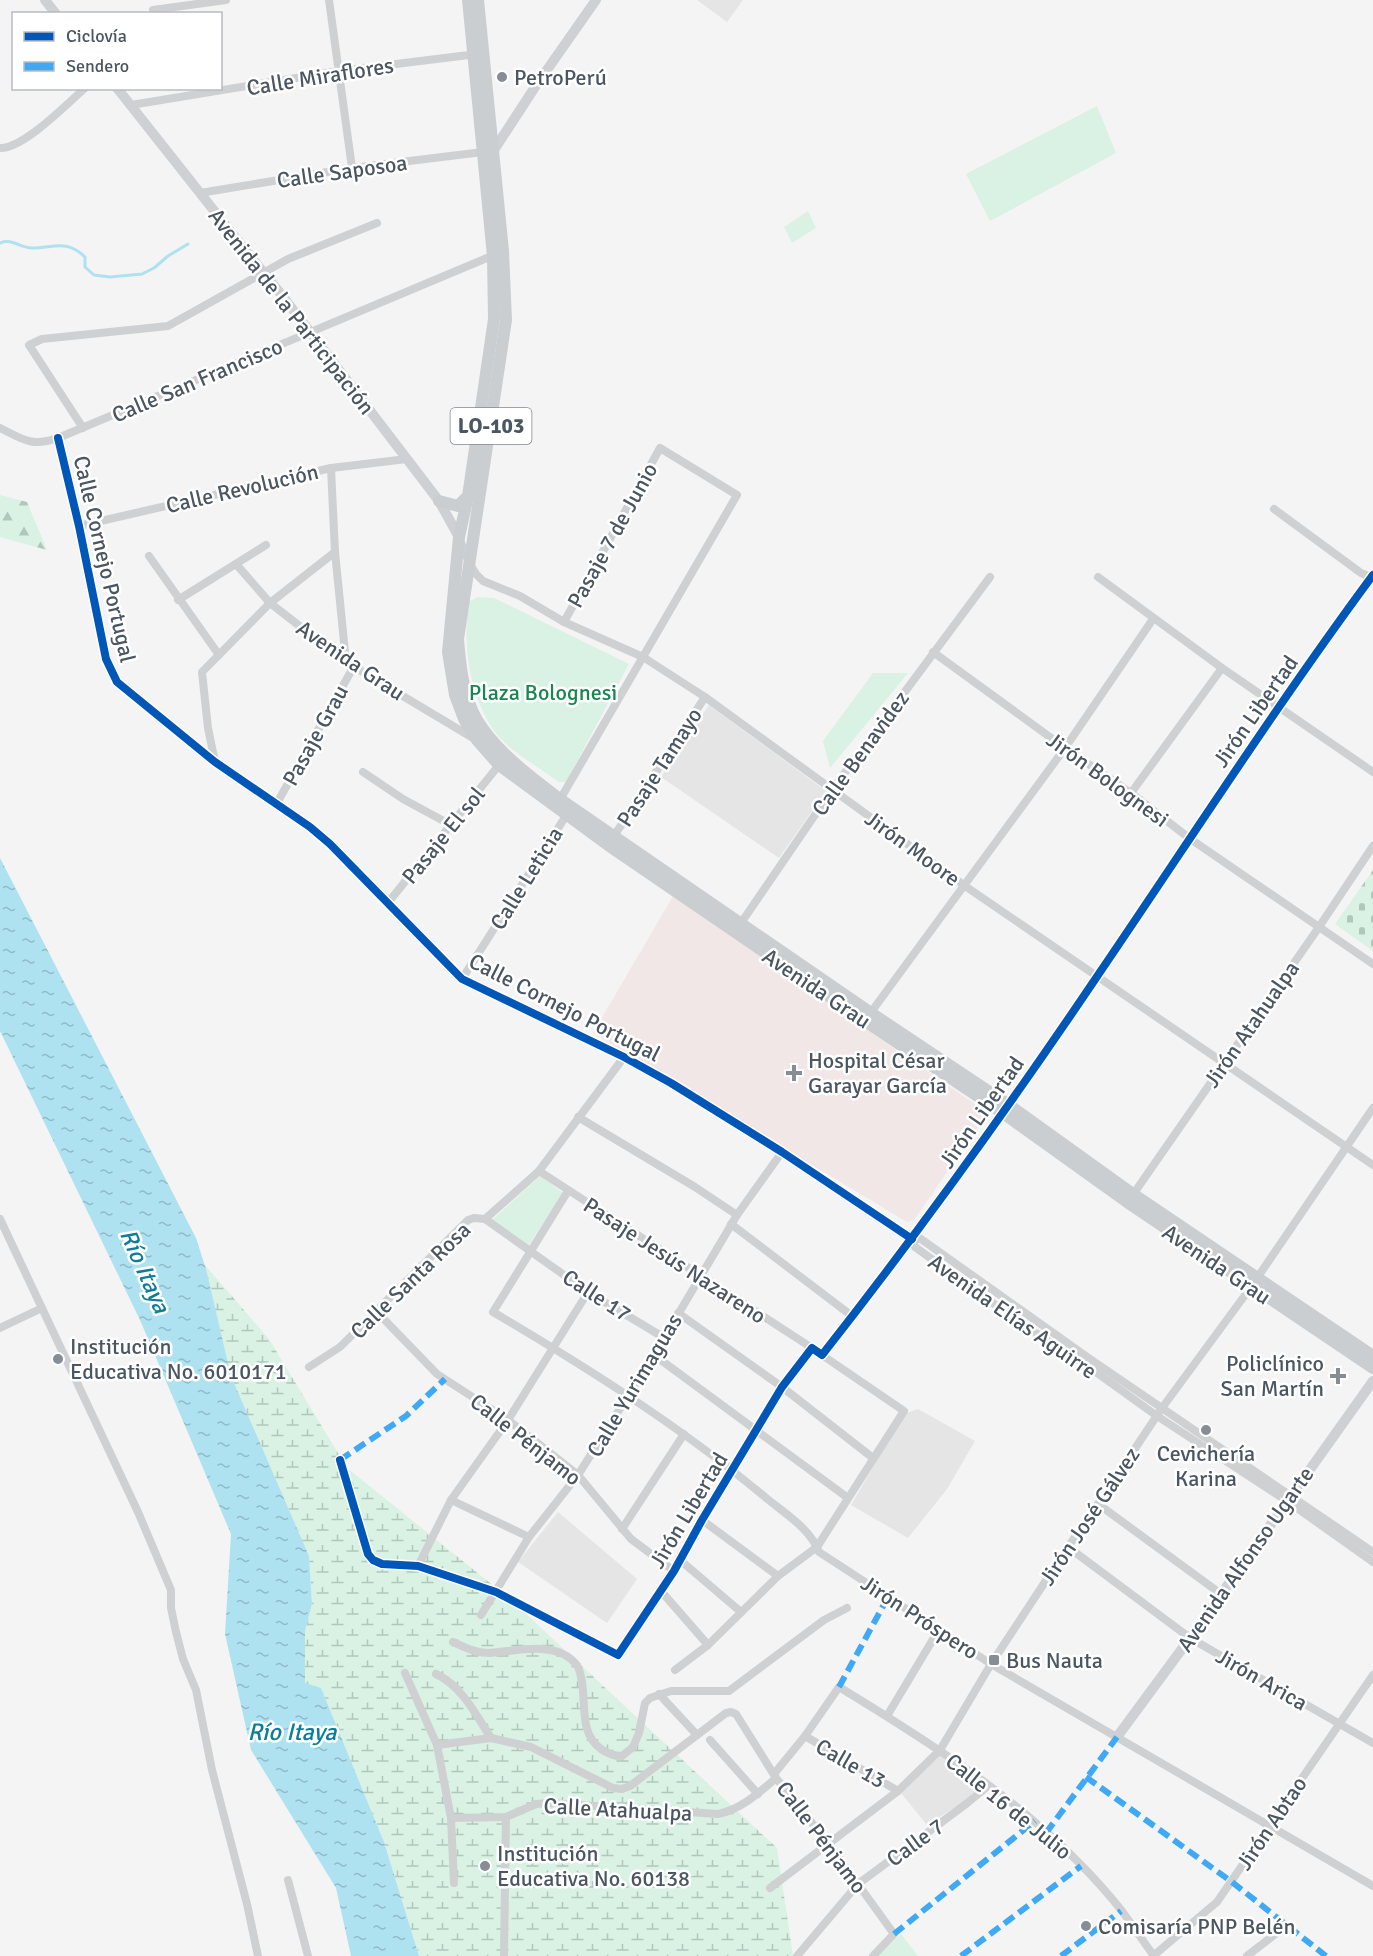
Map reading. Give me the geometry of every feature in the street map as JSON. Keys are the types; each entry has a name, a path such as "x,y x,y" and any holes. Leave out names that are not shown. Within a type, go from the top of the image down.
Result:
{"main road":[{"path":"45,0 54,12"},
{"name":"LO-103","path":"468,0 478,53 506,320 458,639 460,666 476,718 492,742 564,807"},
{"name":"LO-103","path":"478,0 478,53"},
{"path":"488,151 596,0"},
{"name":"Avenida de la Participación","path":"119,90 284,298 439,501 459,537"},
{"name":"LO-103","path":"459,537 468,496 494,319 498,253"},
{"path":"439,501 458,506 468,496"},
{"name":"Avenida Grau","path":"459,537 448,652 454,695 464,719 477,740 499,765 1006,1109 1373,1368"},
{"name":"Avenida Grau","path":"1254,1282 1373,1356"},
{"name":"Avenida Alfonso Ugarte","path":"1117,1737 1373,1381"}],"street":[{"path":"153,0 153,12 225,0"},
{"path":"329,0 352,168"},
{"name":"Calle Miraflores","path":"131,105 339,71 478,53"},
{"path":"0,148 8,148 26,139 83,90"},
{"name":"Calle Saposoa","path":"200,193 352,168 488,151"},
{"name":"Calle Cornejo Portugal","path":"83,428 29,345 42,339 168,326 288,259 377,223"},
{"name":"Calle San Francisco","path":"0,428 28,442 41,444 498,253"},
{"name":"Calle Cornejo Portugal","path":"58,438 79,526 100,631 111,672 117,682 215,762 310,826 462,979 624,1057 671,1083 782,1152 912,1239"},
{"name":"Calle Leticia","path":"462,979 564,807 643,657 737,495 660,448"},
{"name":"Pasaje 7 de Junio","path":"564,622 660,448"},
{"name":"Calle Revolución","path":"79,526 331,468 407,459"},
{"path":"331,468 336,552 350,664"},
{"path":"1274,508 1361,573 1372,577"},
{"name":"Jirón Moore","path":"459,537 469,563 483,581 531,601 564,622 643,657 705,697 965,886 1373,1165"},
{"path":"178,600 266,545"},
{"path":"215,762 208,728 202,672 270,603 336,552"},
{"path":"150,556 178,600 219,656"},
{"name":"Avenida Grau","path":"236,564 270,603 350,664 477,740"},
{"name":"Calle Benavidez","path":"738,928 832,790 990,577"},
{"path":"1098,577 1222,669 1373,772"},
{"name":"Jirón Libertad","path":"822,1354 912,1239 1006,1109 1097,978 1189,838 1372,577"},
{"path":"868,1017 1065,748 1154,619"},
{"name":"Jirón Bolognesi","path":"933,652 1131,793 1189,838 1373,964"},
{"name":"Pasaje Grau","path":"277,803 350,664"},
{"path":"1131,793 1222,669"},
{"name":"Pasaje Tamayo","path":"611,841 705,697"},
{"name":"Pasaje El sol","path":"387,904 499,765"},
{"path":"363,772 403,799 451,825"},
{"name":"Jirón Atahualpa","path":"1130,1198 1373,846"},
{"name":"Calle Santa Rosa","path":"309,1367 340,1347 468,1220 485,1219 539,1171 624,1057"},
{"name":"Jirón José Gálvez","path":"770,1888 898,1791 940,1750 991,1664 1068,1547 1162,1408 1254,1282 1373,1108"},
{"path":"578,1117 695,1186 737,1215"},
{"name":"Calle Yurimaguas","path":"481,1615 529,1537 578,1475 654,1355 731,1224 782,1152"},
{"name":"Pasaje Jesús Nazareno","path":"539,1171 812,1348"},
{"path":"531,1252 568,1191"},
{"path":"0,1219 138,1512 171,1590 171,1608 176,1632 183,1659 196,1690 210,1760 258,1956"},
{"name":"Calle 17","path":"485,1219 588,1292 663,1337"},
{"path":"731,1224 852,1316"},
{"name":"Avenida Elías Aguirre","path":"1373,1552 1288,1498 1157,1416 915,1247 912,1239 921,1239 1288,1498 1373,1562"},
{"name":"Jirón Próspero","path":"531,1252 493,1312 629,1395 684,1434 733,1470 811,1536 819,1552 938,1630 991,1664 1373,1886"},
{"path":"418,1566 451,1500 508,1420 588,1292"},
{"path":"0,1328 42,1308"},
{"name":"Calle Pénjamo","path":"375,1310 437,1374 508,1420 578,1475 631,1539 674,1571"},
{"path":"678,1313 782,1387 873,1458"},
{"path":"1040,1336 1046,1328"},
{"path":"675,1670 708,1645 778,1576 818,1547 904,1411 812,1348"},
{"name":"Jirón Libertad","path":"496,1592 618,1655 674,1571 782,1387 812,1348"},
{"path":"654,1355 848,1498"},
{"path":"622,1529 684,1434"},
{"path":"340,1460 368,1554 373,1560 382,1564 418,1566 496,1592"},
{"path":"451,1500 529,1537"},
{"path":"1098,1504 1221,1594"},
{"path":"702,1520 778,1576"},
{"name":"Jirón Arica","path":"1068,1547 1190,1638 1373,1743"},
{"path":"680,1560 741,1612"},
{"path":"661,1591 708,1645"},
{"path":"453,1642 470,1650 486,1653 547,1649 566,1656 578,1665 586,1731 594,1744 611,1756 622,1756 633,1747 639,1733 645,1703 650,1698 658,1694 685,1690 729,1690 824,1620 848,1608"},
{"path":"887,1716 938,1630"},
{"path":"405,1673 437,1744 451,1818 454,1884"},
{"path":"436,1674 448,1680 464,1697 491,1738"},
{"name":"Jirón Abtao","path":"1153,1956 1217,1902 1373,1675"},
{"name":"Calle 16 de Julio","path":"839,1687 940,1750 1035,1821 1081,1866 1121,1911 1153,1956"},
{"name":"Calle Atahualpa","path":"451,1818 506,1816 536,1804 549,1803 607,1805 718,1815 729,1812 758,1794 775,1776 839,1687"},
{"path":"437,1744 491,1738 531,1747 613,1788 622,1789 630,1786 697,1735 658,1694"},
{"name":"Calle Pénjamo","path":"697,1735 731,1712 736,1714 775,1776 830,1844 894,1934 873,1956"},
{"name":"Calle 13","path":"805,1736 898,1791"},
{"path":"710,1740 758,1794"},
{"name":"Calle 7","path":"797,1956 858,1884 988,1786"},
{"path":"504,1956 506,1816"},
{"path":"288,1880 308,1956"},
{"path":"1247,1956 1287,1925"}],"shaded area":[{"path":"697,0 743,0 727,22"},
{"path":"709,705 826,791 779,858 661,777"},
{"name":"Hospital César Garayar García","path":"673,896 988,1113 914,1220 907,1222 593,1033"},
{"path":"918,1409 975,1441 947,1489 908,1538 851,1505 904,1414"},
{"path":"558,1512 637,1579 607,1623 518,1562"},
{"path":"940,1753 982,1785 963,1802 927,1825 901,1793"}],"green space":[{"path":"1097,106 1116,153 990,221 966,174"},
{"path":"808,211 816,228 792,243 784,227"},
{"path":"0,495 27,502 47,550 0,537"},
{"name":"Plaza Bolognesi","path":"478,597 494,598 629,664 566,782 559,782 505,743 481,708 470,673 467,637 468,602"},
{"path":"873,673 908,673 830,768 823,741"},
{"path":"1373,870 1373,951 1335,924"},
{"path":"540,1176 563,1193 528,1246 492,1220"},
{"path":"204,1264 269,1339 347,1468 510,1599 777,1848 793,1956 419,1956 384,1842 321,1688 305,1684 305,1631 312,1604 309,1556 231,1376"},
{"path":"901,1934 918,1956 878,1956"}],"water":[{"name":"Río Itaya","path":"0,858 196,1238 206,1269 231,1376 309,1556 312,1604 305,1631 305,1683 321,1688 384,1842 419,1956 351,1956 336,1888 251,1750 225,1634 231,1534 140,1320 0,1031"}],"waterway":[{"path":"0,243 12,242 32,248 66,246 85,257 85,267 94,275 110,277 142,274 188,244"}],"marked path":[{"path":"340,1460 406,1416 445,1379"},
{"path":"839,1687 888,1597"},
{"path":"1046,1833 1117,1737"},
{"path":"1086,1777 1232,1882 1326,1956"},
{"path":"894,1934 1035,1821"},
{"path":"961,1956 1081,1866"},
{"path":"1061,1956 1121,1911"}],"cycle path":[{"path":"58,438 79,526 106,659 117,682 215,762 310,827 330,844 462,979 624,1057 671,1083 782,1152 912,1239"},
{"path":"340,1460 368,1554 373,1560 382,1564 418,1566 496,1592 618,1655 674,1571 782,1387 812,1348 822,1355 962,1169 1063,1026 1267,724 1373,575"}],"place":[{"name":"PetroPerú","path":"502,77"},
{"name":"Hospital César Garayar García","path":"794,1073"},
{"name":"Institución Educativa No. 6010171","path":"58,1359"},
{"name":"Policlínico San Martín","path":"1338,1376"},
{"name":"Cevichería Karina","path":"1206,1430"},
{"name":"Bus Nauta","path":"994,1660"},
{"name":"Institución Educativa No. 60138","path":"485,1866"},
{"name":"Comisaría PNP Belén","path":"1086,1926"}]}
